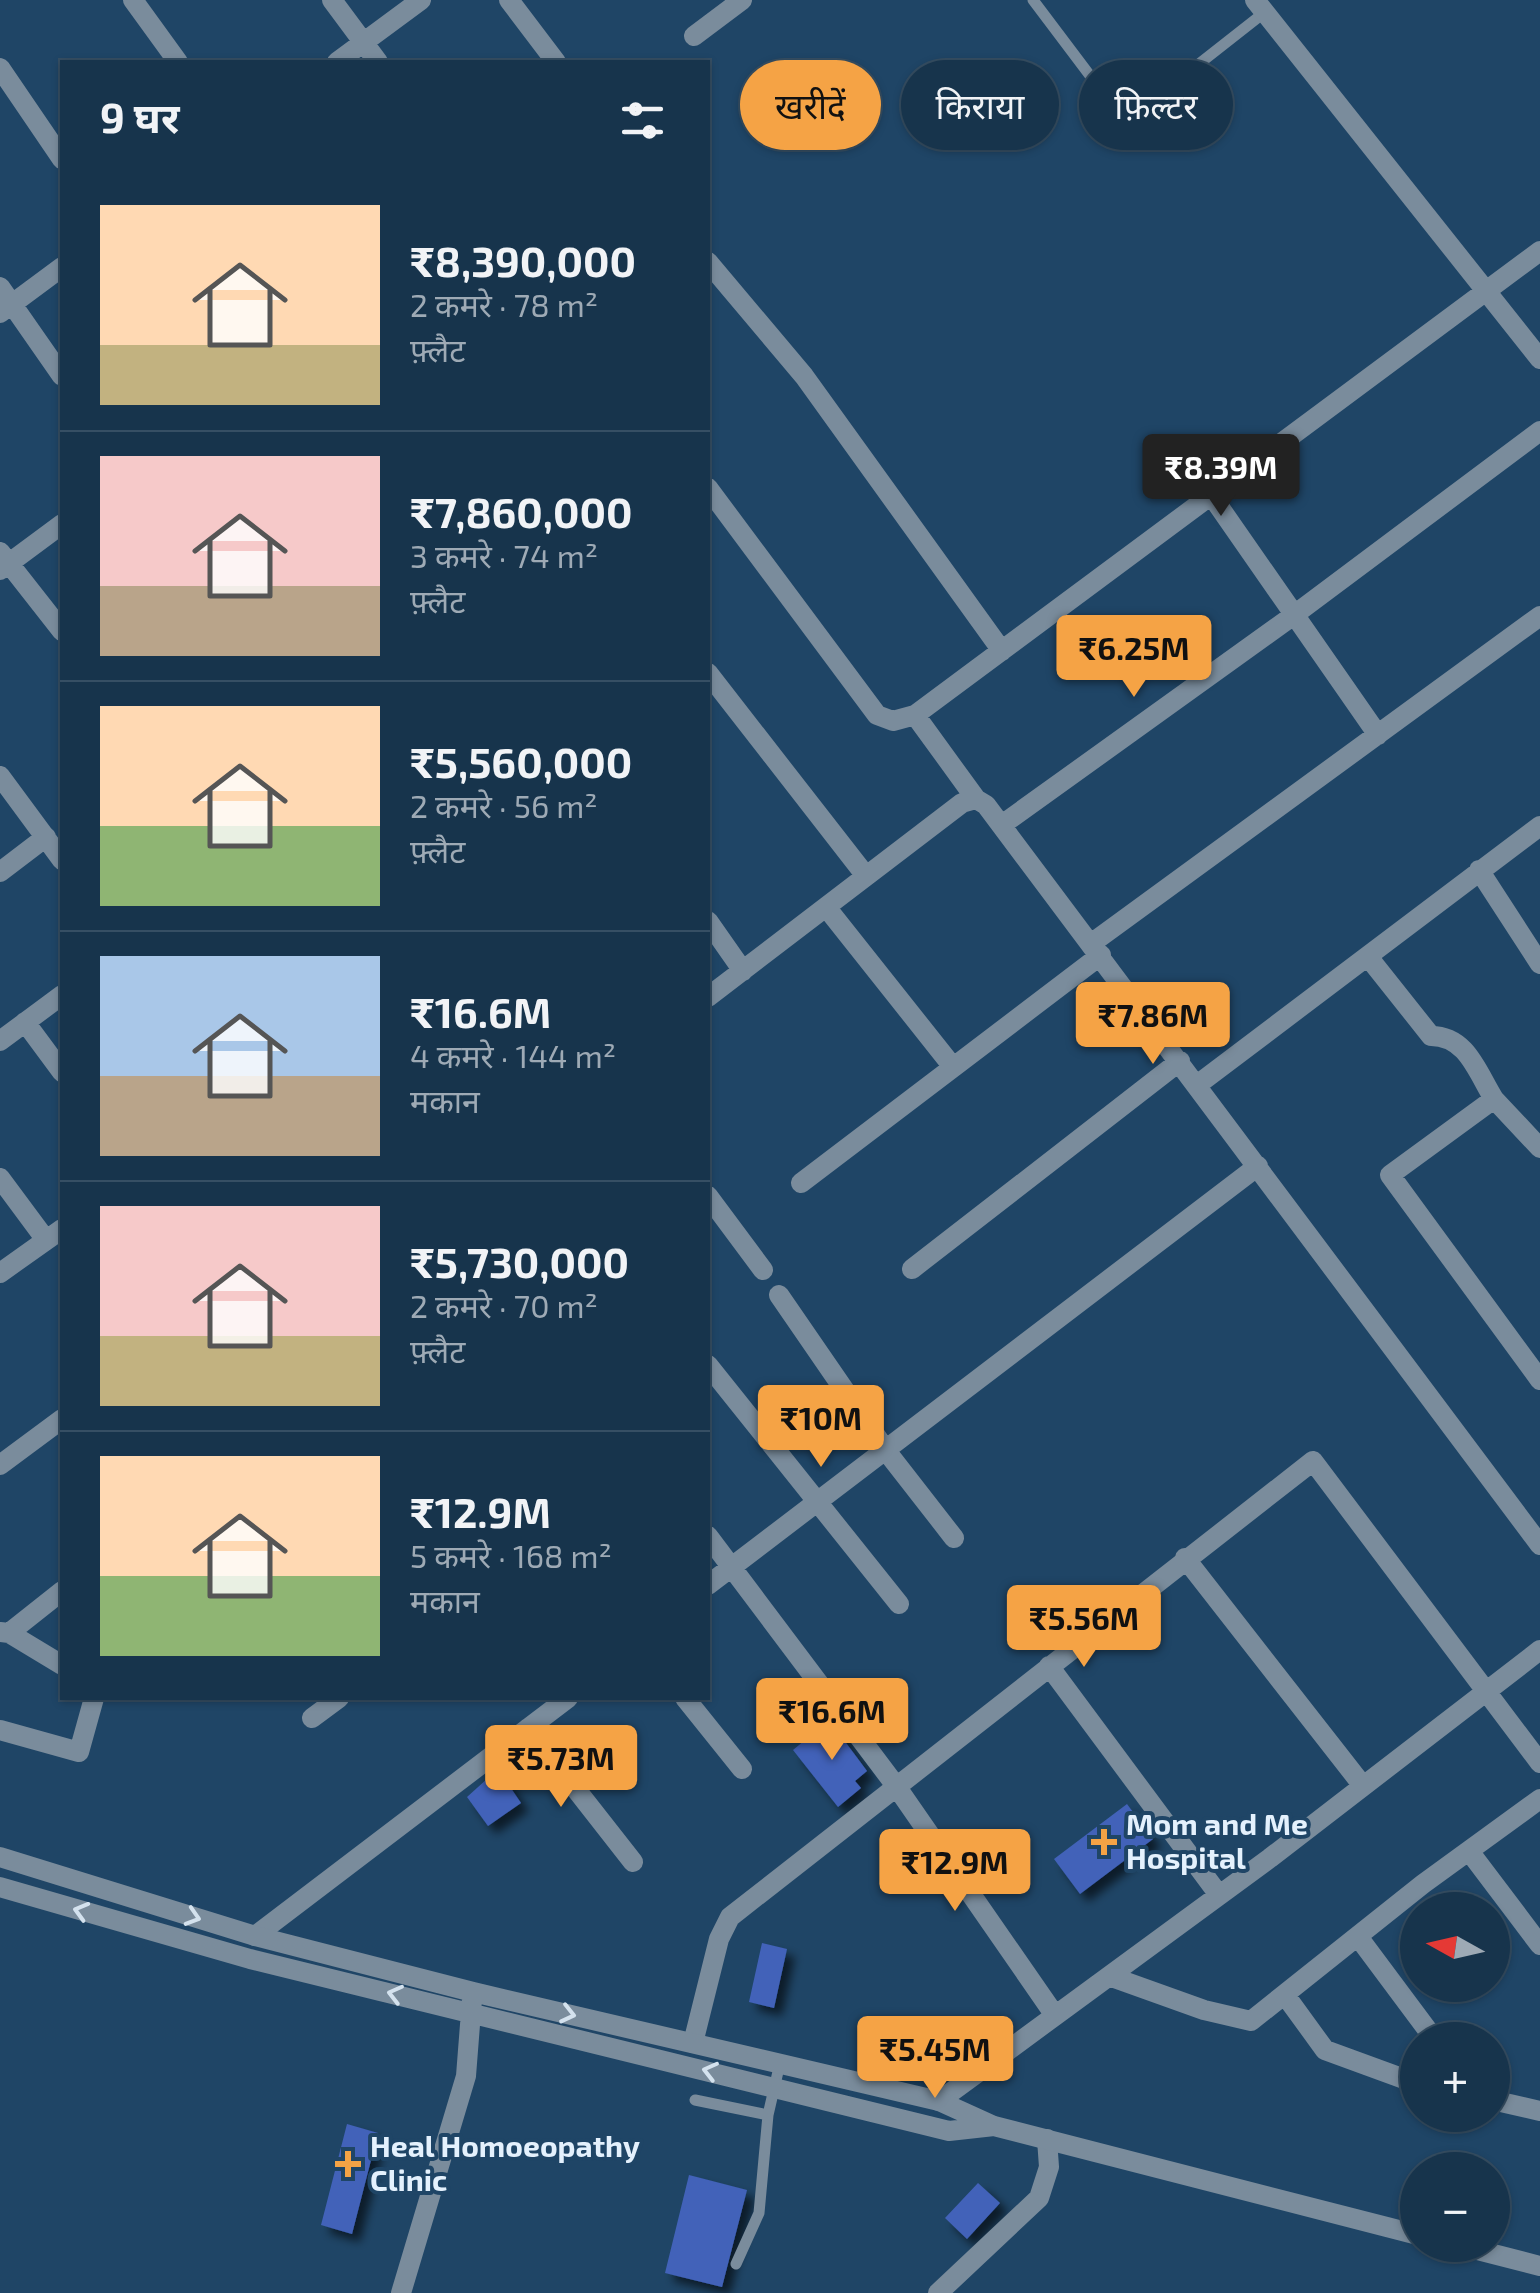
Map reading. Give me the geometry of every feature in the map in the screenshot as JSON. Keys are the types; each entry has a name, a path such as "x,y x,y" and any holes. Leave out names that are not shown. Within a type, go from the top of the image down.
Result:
{"street":[{"path":"133,0 177,60"},
{"path":"332,0 376,60"},
{"path":"340,60 421,0"},
{"path":"509,0 554,60"},
{"path":"694,36 742,0"},
{"path":"1260,6 1540,359"},
{"path":"0,68 60,156"},
{"path":"714,511 877,715 893,721 915,715 1540,250"},
{"path":"710,264 804,376 1002,650"},
{"path":"60,268 4,301 60,373"},
{"path":"1003,824 1294,615 1540,430"},
{"path":"1211,495 1378,734"},
{"path":"60,525 3,562 60,629"},
{"path":"801,1183 954,1067 1097,949 1378,734 1540,616"},
{"path":"710,676 866,876"},
{"path":"915,715 976,799 1003,824 1540,1544"},
{"path":"0,776 60,857"},
{"path":"710,995 962,803 976,799"},
{"path":"1197,1085 1540,826"},
{"path":"0,872 46,838"},
{"path":"1478,870 1540,964"},
{"path":"826,907 954,1067"},
{"path":"710,925 743,970"},
{"path":"1370,958 1431,1036 1446,1036 1462,1044 1494,1099 1540,1148"},
{"path":"0,1041 60,997"},
{"path":"25,1022 60,1069"},
{"path":"912,1269 1180,1061"},
{"path":"1494,1099 1390,1175 1540,1380"},
{"path":"710,1583 1258,1166"},
{"path":"0,1178 54,1234 0,1273"},
{"path":"710,1199 763,1270"},
{"path":"779,1296 887,1452 954,1538"},
{"path":"710,1368 899,1604"},
{"path":"0,1465 60,1420"},
{"path":"694,2043 719,1939 730,1917 1313,1461 1540,1763"},
{"path":"710,1539 896,1786 1054,2014"},
{"path":"1185,1558 1363,1786"},
{"path":"60,1593 5,1633 60,1663"},
{"path":"939,2102 1540,1650"},
{"path":"1049,1666 1219,1895"},
{"path":"0,1730 78,1752 93,1700"},
{"path":"312,1718 337,1700"},
{"path":"255,1936 563,1700"},
{"path":"687,1700 742,1769"},
{"path":"528,1728 633,1862"},
{"path":"1109,1976 1204,2010 1251,2021 1540,1799"},
{"path":"1469,1851 1540,1945"},
{"path":"0,1857 472,2003 774,2087 949,2130 994,2126"},
{"path":"0,1887 250,1958 694,2043 939,2102 994,2126 1400,2229"},
{"path":"1359,1938 1422,2022"},
{"path":"1285,1995 1325,2050 1400,2077"},
{"path":"400,2293 466,2076 472,2003"},
{"path":"1510,2104 1540,2111"},
{"path":"938,2293 1040,2198 1049,2168 1046,2139"},
{"path":"1510,2258 1540,2266"}],"lane":[{"path":"1033,0 1124,122 1260,6"},
{"path":"736,2264 759,2214 768,2116 780,2064"},
{"path":"695,2100 768,2116"}],"building":[{"path":"829,1720 867,1771 855,1781 861,1788 838,1807 793,1750"},
{"path":"498,1769 521,1803 488,1826 467,1797"},
{"path":"1127,1804 1153,1839 1080,1894 1054,1859"},
{"path":"762,1943 787,1949 774,2008 749,2002"},
{"path":"347,2124 378,2133 352,2234 321,2225"},
{"path":"689,2175 747,2190 722,2287 665,2273"},
{"path":"978,2183 1000,2203 967,2239 945,2218"}],"place":[{"name":"Mom and Me Hospital","path":"1104,1842"},
{"name":"Heal Homoeopathy Clinic","path":"348,2164"}]}
